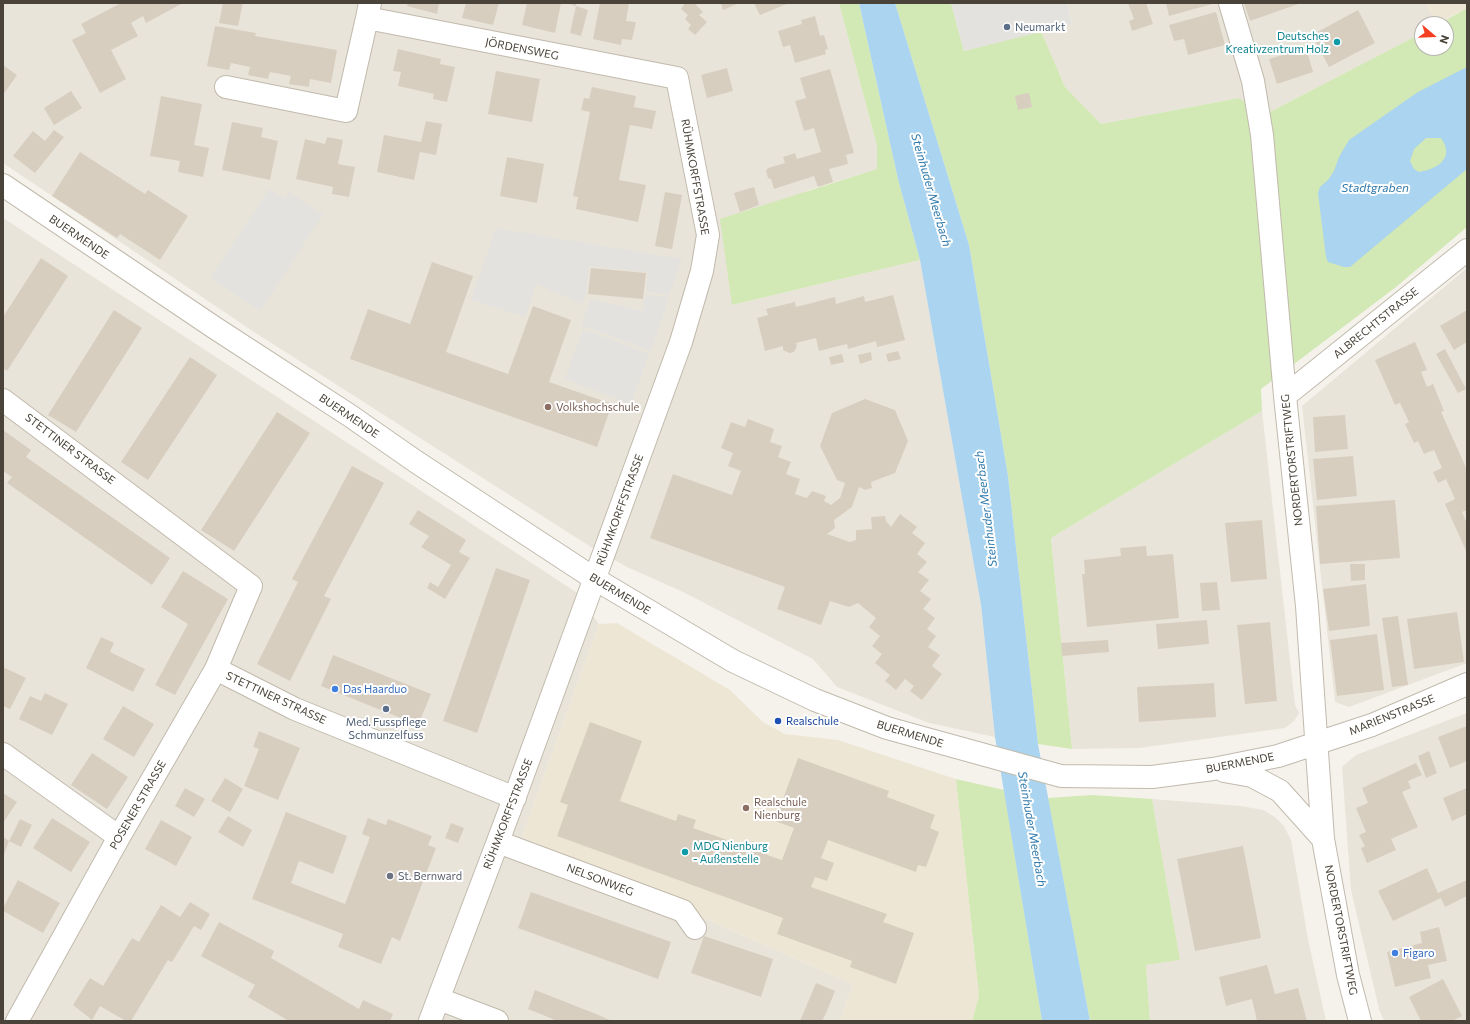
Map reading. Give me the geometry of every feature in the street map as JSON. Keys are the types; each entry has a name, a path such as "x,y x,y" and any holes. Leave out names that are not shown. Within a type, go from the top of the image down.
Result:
{"street":[{"name":"NORDERTORSTRIFTWEG","path":"1230,3 1253,81 1262,135 1285,396 1307,606 1323,839 1348,975 1360,1021"},
{"name":"JÖRDENSWEG","path":"226,88 346,110 369,10 677,78"},
{"name":"RÜHMKORFFSTRASSE","path":"430,1021 515,798 681,342 702,271 708,235 677,78"},
{"name":"BUERMENDE","path":"3,185 215,328 595,579 733,661 815,700 887,728 1061,776 1152,777 1213,769 1278,756 1317,743"},
{"name":"ALBRECHTSTRASSE","path":"1285,396 1467,250"},
{"name":"STETTINER STRASSE","path":"3,400 251,586"},
{"name":"POSENER STRASSE","path":"17,1021 119,837 216,669 251,586"},
{"name":"STETTINER STRASSE","path":"216,669 295,709 515,798"},
{"name":"MARIENSTRASSE","path":"1317,743 1372,725 1467,684"},
{"path":"3,754 119,837"},
{"path":"1213,769 1252,776 1280,791 1323,839"},
{"name":"NELSONWEG","path":"498,842 683,912 695,928"},
{"path":"439,999 497,1021"}],"shaded area":[{"path":"3,3 839,3 877,146 877,169 806,191 732,305 920,260 981,605 995,737 929,723 837,687 813,659 683,592 627,567 591,547 254,332 3,163"},
{"name":"Neumarkt","path":"951,3 1067,3 1072,24 964,51"},
{"path":"1067,3 1426,3 1433,16 1414,16 1414,37 1264,115 1239,98 1101,124 1065,87 1041,31 1072,24"},
{"path":"1426,3 1467,3 1467,8 1452,16 1433,16"},
{"path":"269,189 285,199 289,192 323,215 260,311 210,278"},
{"path":"3,218 576,592 599,624 522,837 853,984 840,1021 3,1021"},
{"path":"496,228 682,259 669,295 646,291 648,272 589,266 586,293 582,304 536,284 525,317 471,300"},
{"path":"1467,268 1467,663 1349,707 1335,702 1302,406"},
{"path":"645,294 669,298 651,351 581,325 591,299 643,311"},
{"path":"583,329 649,354 631,404 565,379"},
{"path":"1262,411 1295,705 1299,713 1294,721 1285,728 1139,748 1072,749 1051,538"},
{"name":"Realschule Nienburg","path":"617,623 730,690 763,722 785,734 838,740 956,779 979,996 972,1021 840,1021 853,984 522,837 599,624"},
{"path":"1467,713 1467,1021 1384,1021 1379,1009 1351,890 1342,767 1356,755"},
{"path":"1152,799 1241,806 1263,810 1275,817 1284,826 1291,840 1308,939 1326,1021 1150,1021 1146,965 1180,960"}],"green space":[{"path":"839,3 859,3 898,179 920,260 732,305 720,219 877,169 877,146"},
{"path":"895,3 951,3 964,51 1041,31 1065,87 1101,124 1239,98 1264,115 1414,37 1414,56 1454,56 1453,16 1467,8 1467,227 1396,287 1261,389 1262,411 1051,538 1072,749 1038,744 1008,476 969,245"},
{"path":"956,779 1004,790 1042,1021 972,1021 979,996"},
{"path":"1092,795 1152,799 1180,960 1146,965 1150,1021 1090,1021 1048,798"}],"water":[{"name":"Steinhuder Meerbach","path":"859,3 895,3 969,245 1008,476 1038,744 1090,1021 1042,1021 995,737 981,605 920,260 898,179"},
{"name":"Stadtgraben","path":"1467,67 1467,169 1350,267 1344,267 1328,262 1326,257 1318,193 1320,187 1328,180 1334,171 1339,157 1349,140 1418,92","holes":["1426,138 1441,138 1445,145 1446,151 1445,157 1442,161 1438,165 1426,170 1419,172 1414,169 1410,161 1414,149"]}],"building":[{"path":"121,3 183,3 146,23 143,16 131,23 138,36 111,50 126,79 100,93 72,40 86,33 81,24"},
{"path":"223,3 243,3 238,26 219,23"},
{"path":"408,3 439,3 437,14 407,6"},
{"path":"466,3 499,3 493,25 462,18"},
{"path":"527,3 561,3 555,33 522,25"},
{"path":"566,3 576,3 576,6"},
{"path":"600,3 629,3 626,21 636,22 632,40 622,39 621,45 593,39"},
{"path":"682,3 698,3 696,5 703,12 699,15 707,22 695,35 688,29 691,25 685,19 688,15 681,9 684,5"},
{"path":"721,3 739,3 723,10"},
{"path":"754,3 789,3 760,15"},
{"path":"1128,3 1146,3 1153,24 1132,31 1129,21 1134,19"},
{"path":"1166,3 1212,3 1212,4 1169,16"},
{"path":"1244,3 1301,3 1250,21"},
{"path":"576,6 588,10 581,36 570,33"},
{"name":"Deutsches Kreativzentrum Holz","path":"1358,10 1375,43 1329,67 1312,35"},
{"path":"1216,12 1225,45 1188,55 1184,39 1174,41 1169,25"},
{"path":"815,16 820,36 824,35 828,49 825,50 826,54 795,63 790,45 783,47 778,31 802,24 801,20"},
{"path":"215,26 256,33 255,36 337,50 331,83 310,79 309,87 289,84 291,76 270,72 268,79 248,75 250,67 231,63 229,70 207,66"},
{"path":"1306,48 1313,72 1277,84 1269,59"},
{"path":"398,49 441,59 440,64 455,67 447,102 433,99 434,94 398,86 401,72 393,71"},
{"path":"3,65 17,75 3,95"},
{"path":"727,68 733,91 707,98 701,75"},
{"path":"830,69 854,153 846,155 848,164 829,169 833,182 818,187 814,176 774,189 771,179 768,178 766,171 768,168 785,163 783,157 795,153 797,159 821,152 814,128 804,131 795,101 806,98 800,78"},
{"path":"496,71 540,79 532,122 488,114"},
{"path":"592,87 636,96 634,107 656,111 652,129 630,125 619,180 646,185 638,222 576,209 578,197 573,196 590,112 581,110 584,98 589,99"},
{"path":"71,91 82,108 54,125 44,108"},
{"path":"1029,93 1032,107 1018,110 1015,96"},
{"path":"161,96 202,104 194,145 209,148 203,177 178,172 180,161 150,156"},
{"path":"426,121 442,124 436,155 420,152 414,180 377,172 384,135 421,142"},
{"path":"232,122 263,128 261,137 278,141 270,180 222,170"},
{"path":"54,130 64,137 35,173 13,156 33,131 45,141"},
{"path":"327,137 343,140 338,164 355,167 349,197 332,194 333,187 296,179 305,139 325,144"},
{"path":"80,152 145,194 148,190 188,216 160,260 120,234 117,238 52,196"},
{"path":"507,157 544,164 537,203 500,196"},
{"path":"754,187 759,205 740,212 734,193"},
{"path":"665,192 682,195 672,249 655,246"},
{"path":"41,258 68,276 7,371 3,368 3,317"},
{"path":"432,262 473,276 446,352 508,374 533,306 571,320 549,382 612,404 597,447 350,359 368,309 410,324"},
{"path":"591,268 646,273 643,299 588,294"},
{"path":"893,295 905,340 877,347 876,341 848,349 847,344 819,351 816,338 796,343 797,346 794,352 789,353 783,350 783,346 765,351 757,318 768,315 766,309 795,302 796,307 835,297 836,304 864,296 865,302"},
{"path":"114,310 142,328 76,432 48,415"},
{"path":"1467,310 1467,342 1454,350 1440,326"},
{"path":"1415,342 1427,370 1421,372 1427,387 1433,384 1444,411 1441,412 1467,470 1467,510 1462,512 1467,524 1467,553 1445,504 1455,499 1446,479 1438,483 1433,472 1442,468 1434,450 1424,454 1418,441 1414,443 1405,424 1409,422 1400,403 1395,405 1375,360"},
{"path":"1445,349 1466,389 1458,393 1436,354"},
{"path":"898,351 901,359 888,362 886,354"},
{"path":"871,352 872,360 860,364 858,355"},
{"path":"842,354 844,362 831,365 829,357"},
{"path":"190,357 217,375 148,480 121,462"},
{"path":"865,399 895,410 908,441 895,473 871,482 872,488 865,490 859,487 852,507 834,520 835,528 827,534 850,542 856,540 856,530 872,529 871,517 885,516 886,521 891,527 900,514 917,527 912,533 925,543 917,554 927,562 918,572 929,580 920,591 931,599 923,609 935,618 927,629 936,636 928,647 940,655 932,666 942,674 922,700 910,691 914,686 905,679 896,690 885,681 890,675 875,663 882,654 872,646 880,636 869,627 876,618 858,603 849,607 830,601 821,625 777,609 785,587 650,538 673,474 732,495 741,471 728,466 733,453 721,448 731,422 745,427 748,419 774,429 770,442 782,446 778,457 791,462 786,474 800,479 795,494 807,498 812,491 826,496 824,501 831,505 840,498 845,483 837,480 820,446 832,413"},
{"path":"277,412 310,433 234,551 201,530"},
{"path":"1345,415 1348,449 1315,452 1313,417"},
{"path":"3,430 31,450 26,457 170,558 152,585 7,483 12,477 3,471"},
{"path":"1353,456 1357,496 1317,500 1313,459"},
{"path":"352,466 384,483 324,596 331,599 290,681 257,664 298,582 292,579"},
{"path":"1395,500 1400,558 1320,564 1316,506"},
{"path":"418,510 466,540 459,552 470,558 445,599 427,588 430,582 438,587 451,565 421,547 429,536 409,524"},
{"path":"1262,520 1267,579 1231,582 1225,523"},
{"path":"1146,546 1147,556 1173,554 1179,618 1087,627 1082,574 1085,574 1084,560 1121,556 1120,548"},
{"path":"1350,564 1365,564 1365,580 1351,581"},
{"path":"496,568 530,580 477,733 443,721"},
{"path":"183,571 228,599 175,695 155,685 188,624 161,607"},
{"path":"1217,582 1220,610 1202,611 1200,583"},
{"path":"1366,584 1370,626 1329,631 1323,589"},
{"path":"1457,612 1464,662 1414,669 1407,619"},
{"path":"1398,616 1408,685 1392,687 1382,618"},
{"path":"1207,620 1209,644 1158,649 1156,624"},
{"path":"1270,622 1277,701 1245,704 1237,625"},
{"path":"1377,634 1384,690 1337,696 1330,640"},
{"path":"101,637 114,643 110,652 145,669 133,692 86,668"},
{"path":"1108,640 1109,652 1062,656 1061,643"},
{"path":"333,655 431,694 418,725 321,686"},
{"path":"3,667 26,678 10,709 3,706"},
{"path":"1214,683 1216,717 1139,722 1137,687"},
{"path":"45,693 68,704 52,735 19,719 30,696 41,701"},
{"path":"123,706 154,724 134,757 103,739"},
{"name":"MDG Nienburg - Außenstelle","path":"590,722 642,741 620,801 676,821 678,814 696,820 693,828 750,848 752,841 770,848 767,855 782,860 794,828 775,821 798,758 889,791 887,797 935,815 930,828 939,832 926,867 918,865 916,872 828,840 821,858 834,863 827,881 815,877 811,887 887,914 883,922 914,933 896,984 850,967 852,961 777,934 783,918 557,836 568,805 560,802"},
{"path":"1467,726 1467,761 1450,768 1438,737"},
{"path":"259,731 300,748 278,800 244,786 259,749 253,747"},
{"path":"1429,751 1437,773 1426,778 1418,756"},
{"path":"92,753 128,777 107,809 71,785"},
{"path":"1416,763 1422,775 1408,781 1411,788 1402,792 1418,827 1391,839 1396,850 1367,863 1361,848 1365,846 1359,835 1366,832 1356,808 1368,803 1362,788"},
{"path":"225,778 243,789 230,812 211,801"},
{"path":"185,788 205,799 194,817 175,806"},
{"path":"1467,788 1467,814 1452,821 1443,798"},
{"path":"3,793 17,802 3,823"},
{"path":"286,812 347,836 333,874 299,861 291,883 345,904 370,837 362,834 368,818 386,825 388,819 432,836 428,845 436,848 400,941 392,937 381,964 338,947 343,934 252,899"},
{"path":"228,816 252,830 243,847 218,832"},
{"path":"52,818 90,842 71,872 33,848"},
{"path":"20,819 32,825 21,847 9,841"},
{"path":"161,820 192,837 176,866 145,849"},
{"path":"451,823 464,828 458,843 445,838"},
{"path":"3,837 9,841 3,857"},
{"path":"1243,846 1261,938 1195,951 1177,859"},
{"path":"1427,868 1438,893 1467,880 1467,896 1445,907 1441,898 1393,921 1378,891"},
{"path":"18,880 60,903 43,933 3,911 3,908"},
{"path":"531,892 671,942 658,979 518,928"},
{"path":"190,902 210,914 201,930 194,926 172,962 168,960 131,1021 126,1021 100,1006 92,1020 73,1005 90,978 103,986 132,938 139,942 161,905 180,917"},
{"path":"219,922 274,951 271,958 359,1009 363,1000 393,1014 390,1021 289,1021 248,997 255,985 201,956"},
{"path":"1439,927 1447,961 1428,965 1431,978 1395,987 1387,952 1422,943 1420,932"},
{"path":"704,936 773,959 761,997 691,973"},
{"path":"1267,965 1275,994 1298,988 1307,1021 1257,1021 1252,999 1226,1006 1219,977"},
{"path":"1443,979 1462,1016 1452,1021 1421,1021 1409,997"},
{"path":"816,983 835,991 827,1011 822,1021 800,1021"},
{"path":"535,990 612,1021 557,1021 528,1009"}],"place":[{"name":"Neumarkt","path":"1007,27"},
{"name":"Deutsches Kreativzentrum Holz","path":"1337,42"},
{"name":"Volkshochschule","path":"548,407"},
{"name":"Das Haarduo","path":"335,689"},
{"name":"Med. Fusspflege Schmunzelfuss","path":"386,709"},
{"name":"Realschule","path":"778,721"},
{"name":"Realschule Nienburg","path":"746,808"},
{"name":"MDG Nienburg - Außenstelle","path":"685,852"},
{"name":"St. Bernward","path":"390,876"},
{"name":"Figaro","path":"1395,953"}]}
